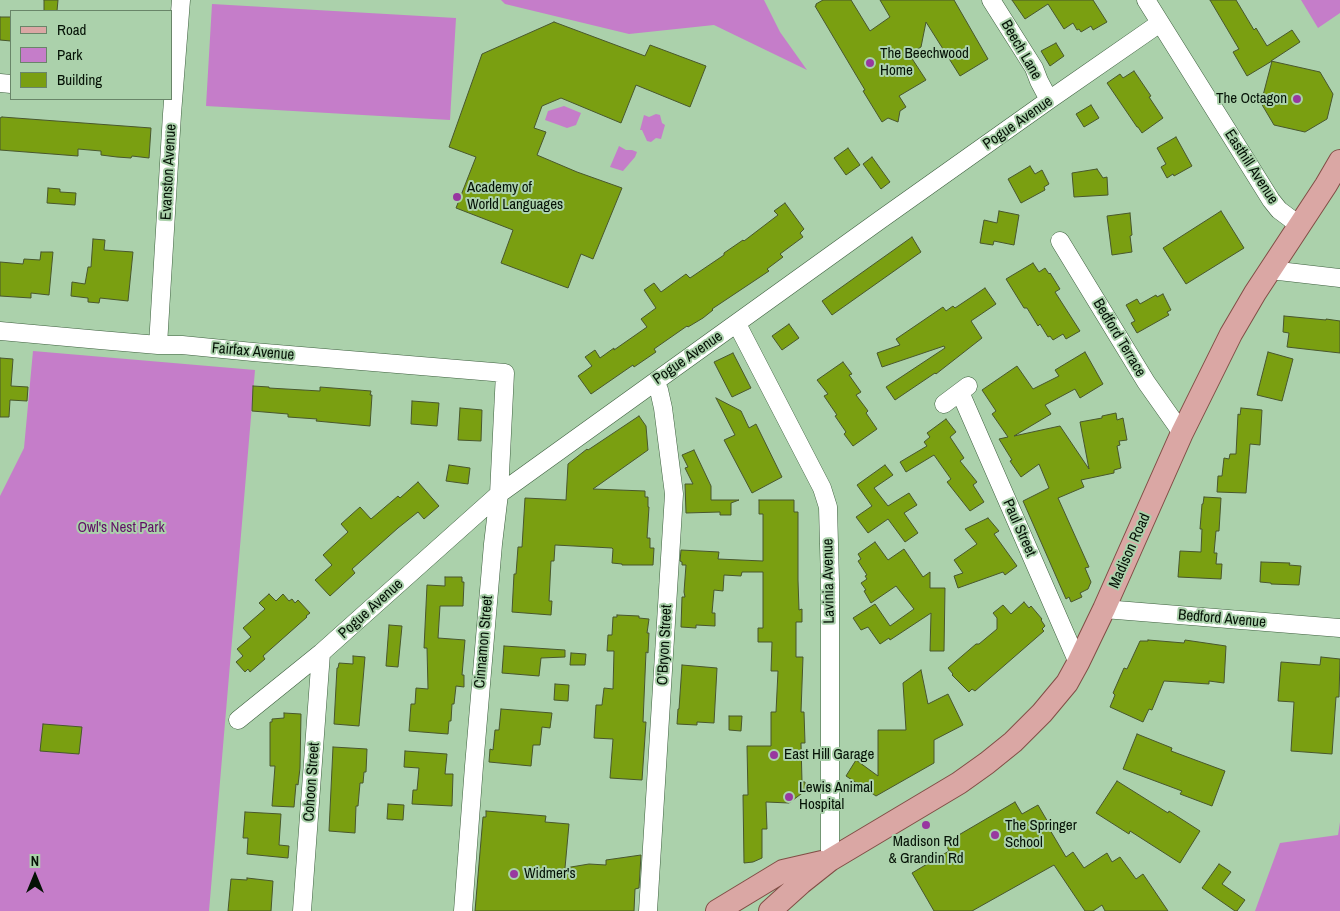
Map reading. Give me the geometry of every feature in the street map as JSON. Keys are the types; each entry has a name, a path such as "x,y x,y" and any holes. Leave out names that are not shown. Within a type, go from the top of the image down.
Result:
{"main road":[{"name":"Madison Road","path":"770,911 801,882 830,860 959,783 988,763 1013,742 1042,713 1067,683 1104,609 1182,433 1233,330 1340,161"},
{"name":"Madison Road","path":"717,911 783,871 830,860"}],"street":[{"name":"Evanston Avenue","path":"172,98 181,0"},
{"name":"Beech Lane","path":"991,0 1034,68 1049,100"},
{"name":"Easthill Avenue","path":"1146,0 1271,200 1279,210 1300,225"},
{"name":"Pogue Avenue","path":"238,720 321,653 498,494 1049,100 1160,23"},
{"name":"Evanston Avenue","path":"158,345 172,100"},
{"name":"Bedford Terrace","path":"1060,241 1146,382 1182,433"},
{"path":"1270,270 1340,278"},
{"name":"Lavinia Avenue","path":"737,324 822,488 828,508 830,582 830,860"},
{"name":"Fairfax Avenue","path":"0,330 158,345 182,345 505,373"},
{"name":"Cinnamon Street","path":"463,911 498,494 505,373"},
{"name":"O’Bryon Street","path":"648,911 674,494 663,408 655,382"},
{"name":"Paul Street","path":"944,404 965,388 1078,663"},
{"name":"Bedford Avenue","path":"1104,609 1340,628"},
{"name":"Cohoon Street","path":"302,911 321,653"}],"green space":[{"path":"501,0 764,0 780,32 807,70 714,25 629,34 505,4"},
{"path":"1301,0 1340,0 1340,13 1318,28"},
{"path":"212,4 456,18 450,120 206,106"},
{"path":"564,106 581,113 576,125 567,128 545,120 548,111"},
{"path":"656,114 660,115 662,123 665,125 661,139 656,138 651,142 647,141 642,130 640,130 644,115 649,117"},
{"path":"619,146 626,150 637,152 623,171 610,167"},
{"name":"Owl's Nest Park","path":"33,351 255,370 209,911 0,911 0,496 24,448"},
{"path":"1340,822 1340,911 1255,911 1280,843 1338,835"}],"building":[{"path":"44,0 58,0 57,10 44,10"},
{"name":"The Beechwood Home","path":"823,0 851,0 870,31 890,17 880,0 954,0 988,59 960,76 926,22 921,47 909,54 926,80 899,96 906,107 900,111 898,122 888,118 882,122 815,6"},
{"path":"1012,0 1093,0 1107,22 1093,30 1091,26 1081,32 1079,29 1077,30 1073,23 1064,29 1048,4 1025,19"},
{"path":"1210,0 1236,0 1254,30 1256,28 1267,46 1292,30 1300,42 1247,76 1233,52 1239,49"},
{"path":"0,17 10,17 10,41 0,40"},
{"path":"554,22 645,56 650,45 706,66 690,107 636,85 621,123 561,98 542,106 534,128 546,132 537,155 622,188 593,259 581,254 568,288 501,263 513,230 456,208 476,157 449,147 482,54"},
{"path":"1056,43 1064,56 1050,66 1041,51"},
{"name":"The Octagon","path":"1272,61 1320,72 1333,94 1327,119 1305,132 1274,125 1261,103"},
{"path":"1134,71 1163,118 1142,133 1107,83 1120,74 1123,78"},
{"path":"1091,105 1099,118 1084,127 1076,114"},
{"path":"0,118 151,128 149,158 101,155 101,151 78,149 78,156 0,150"},
{"path":"1176,137 1192,166 1167,178 1161,167 1166,164 1157,148"},
{"path":"848,148 860,165 846,175 834,158"},
{"path":"872,157 890,182 881,189 863,164"},
{"path":"1030,166 1035,174 1042,170 1049,184 1044,187 1045,190 1021,203 1008,179"},
{"path":"1097,169 1103,178 1107,177 1108,195 1074,197 1072,173"},
{"path":"48,188 60,189 60,192 76,193 75,205 47,203"},
{"path":"785,203 804,229 800,233 803,237 780,254 783,257 767,269 769,271 712,309 703,318 687,326 654,349 656,352 634,367 633,365 591,394 578,376 592,366 585,357 595,350 600,358 647,327 641,319 656,308 644,290 654,283 661,292 686,274 690,278 778,215 774,211"},
{"path":"999,211 1019,215 1014,245 994,241 993,245 980,243 984,220 997,223"},
{"path":"1221,211 1244,248 1186,284 1163,248"},
{"path":"1130,213 1132,252 1112,255 1107,216"},
{"path":"912,237 921,252 832,315 822,301"},
{"path":"93,239 105,240 104,250 133,252 128,301 100,298 99,303 88,302 88,298 71,296 72,282 85,284 88,267 91,267"},
{"path":"41,252 53,252 49,295 31,293 31,298 0,296 0,262 23,264 24,259 40,260"},
{"path":"1033,263 1039,272 1045,268 1050,273 1060,289 1055,292 1080,331 1066,339 1063,334 1053,340 1050,336 1048,337 1040,324 1038,326 1027,308 1024,308 1006,279"},
{"path":"985,288 996,304 971,321 982,338 936,374 895,400 886,387 945,348 944,346 882,367 877,353 900,345 896,339 943,307 946,311 953,306 955,308"},
{"path":"1163,294 1171,310 1167,312 1169,315 1137,333 1131,323 1135,321 1126,305 1137,299 1140,304 1156,295 1157,297"},
{"path":"1284,316 1340,321 1340,353 1287,347 1289,333 1283,332"},
{"path":"789,324 799,338 782,350 772,336"},
{"path":"1085,352 1103,384 1080,398 1075,389 1045,405 1051,414 1014,436 1060,426 1089,469 1080,422 1116,413 1117,420 1123,418 1127,440 1119,441 1120,445 1117,446 1121,468 1114,470 1114,473 1081,480 1084,487 1058,498 1089,567 1085,568 1091,582 1088,589 1080,593 1082,597 1071,602 1069,597 1066,599 1023,501 1049,488 1039,464 1021,477 1010,461 1012,460 999,439 1008,437 992,414 996,411 982,390 1017,366 1033,389 1059,376 1055,370"},
{"path":"1268,352 1293,359 1282,401 1257,395"},
{"path":"733,353 751,388 732,397 714,362"},
{"path":"0,358 13,359 11,386 28,387 27,401 10,400 9,417 0,417"},
{"path":"843,362 852,374 849,375 861,392 856,395 868,411 866,413 877,429 853,446 844,434 846,432 824,396 828,394 817,380"},
{"path":"253,386 320,391 320,387 371,391 370,426 316,421 317,419 288,417 288,414 252,411"},
{"path":"716,398 741,411 749,428 756,424 782,477 752,493 724,440 735,435"},
{"path":"412,401 439,403 437,426 411,424"},
{"path":"460,408 482,410 481,441 458,440"},
{"path":"1241,408 1262,410 1260,445 1250,444 1246,493 1217,492 1218,476 1222,476 1224,458 1229,459 1230,454 1236,454 1238,414 1240,415"},
{"path":"639,416 646,426 648,450 593,489 645,491 649,507 647,538 650,538 650,548 654,548 653,565 622,565 612,563 612,548 555,545 554,561 551,561 549,601 552,601 551,615 512,612 514,574 516,574 518,547 522,547 525,498 566,500 568,464 587,449"},
{"path":"946,419 956,432 950,437 964,458 960,461 977,482 973,485 984,502 970,511 947,482 951,479 934,455 906,472 900,462 927,446 924,442 930,437 927,433"},
{"path":"694,450 711,486 711,500 739,500 731,503 731,515 720,515 720,512 686,513 685,484 693,484 685,468 688,467 682,455"},
{"path":"449,465 470,468 468,484 446,481"},
{"path":"885,465 893,475 874,488 888,506 909,493 917,505 904,513 918,533 905,542 888,519 868,533 856,517 872,506 857,485"},
{"path":"418,482 439,506 424,519 418,512 398,528 352,569 355,573 330,596 315,580 332,565 323,555 348,532 341,524 360,507 371,519"},
{"path":"1204,497 1221,498 1219,531 1216,531 1214,553 1217,553 1216,564 1222,564 1221,579 1178,577 1180,551 1201,552 1202,529 1200,529"},
{"path":"759,500 794,500 794,512 798,512 799,610 802,609 802,622 796,622 796,657 803,657 801,712 804,712 805,743 801,743 802,782 805,782 805,791 789,803 766,802 767,829 762,829 762,858 744,863 743,795 748,795 747,746 771,746 771,712 776,712 778,671 771,671 772,642 758,642 758,628 763,628 763,572 742,572 741,576 724,575 723,591 714,590 712,613 715,613 715,626 696,625 696,628 681,627 682,597 685,597 686,565 682,565 680,561 681,550 719,552 718,559 763,561 763,514 759,514"},
{"path":"988,518 999,531 994,534 1017,566 1005,575 1003,572 958,588 954,576 963,573 954,560 977,544 965,529"},
{"path":"875,542 888,560 904,549 923,577 930,572 930,588 945,588 944,651 930,651 931,613 890,640 889,638 880,644 868,627 861,630 853,618 875,604 890,626 914,609 896,586 871,603 864,591 866,590 861,583 867,579 865,576 867,575 858,561 861,559 858,554"},
{"path":"1261,562 1290,563 1289,565 1301,566 1299,585 1260,582"},
{"path":"445,577 462,577 462,582 464,582 463,606 440,606 438,638 465,640 462,675 464,675 464,687 456,686 448,734 409,731 411,704 415,704 416,688 428,689 427,648 424,648 427,585 445,586"},
{"path":"269,594 276,601 283,594 289,601 292,599 295,603 298,600 310,613 263,656 265,659 250,672 248,669 245,672 236,662 243,656 237,649 251,637 243,628 265,609 259,603"},
{"path":"1024,602 1029,608 1031,606 1042,619 1045,626 1042,629 1044,631 975,691 972,689 969,692 952,675 948,668 997,629 997,618 993,613 1003,605 1011,614"},
{"path":"617,615 639,616 639,618 649,619 647,633 649,633 648,653 646,652 643,722 646,722 642,780 610,778 613,739 594,738 596,705 602,705 604,688 613,689 614,651 607,651 608,635 612,635 613,617 617,617"},
{"path":"389,625 402,626 398,667 386,666"},
{"path":"1185,640 1226,646 1224,683 1164,681 1152,710 1149,709 1143,722 1110,707 1115,695 1113,693 1124,668 1127,669 1140,641 1184,643"},
{"path":"504,646 565,650 565,657 541,658 539,676 502,673"},
{"path":"571,653 586,654 585,665 570,665"},
{"path":"353,656 365,657 359,726 334,724 337,668 339,663 353,664"},
{"path":"1321,657 1340,659 1339,697 1336,697 1332,754 1291,751 1294,702 1278,701 1281,662 1320,665"},
{"path":"682,665 717,668 714,723 697,722 697,725 677,724"},
{"path":"921,670 928,704 948,694 963,725 934,740 934,763 876,796 846,776 856,760 878,776 878,730 906,730 903,683"},
{"path":"555,684 569,685 568,701 554,700"},
{"path":"501,709 552,713 550,728 542,727 540,745 533,745 531,766 489,762 490,749 493,750 495,730 499,730"},
{"path":"284,713 301,714 300,768 298,785 296,784 294,807 272,806 275,766 270,766 270,722 272,722 272,719 284,718"},
{"path":"729,716 742,716 741,731 729,730"},
{"path":"43,724 82,727 79,754 40,751"},
{"path":"1137,734 1172,748 1171,751 1225,771 1212,806 1180,794 1182,791 1123,769"},
{"path":"333,747 367,749 366,772 364,772 363,783 360,783 358,806 356,806 355,833 329,831"},
{"path":"405,751 447,754 445,774 453,774 452,806 412,804 413,790 417,790 419,768 404,767"},
{"path":"1117,781 1200,831 1180,863 1130,831 1129,834 1096,813"},
{"path":"1015,802 1022,814 1038,805 1066,857 1073,852 1084,868 1107,853 1112,862 1120,857 1136,879 1143,874 1168,911 1105,911 1102,905 1093,911 1085,911 1054,865 972,911 934,911 912,873 949,851 945,843"},
{"path":"388,804 404,805 403,820 387,819"},
{"name":"Widmer's","path":"486,811 546,816 545,822 569,824 565,868 589,864 606,865 606,860 641,855 639,888 635,889 634,911 475,911 483,817 486,817"},
{"path":"245,812 281,814 279,845 289,846 288,858 247,854 248,838 243,838"},
{"path":"1219,864 1231,872 1222,884 1245,900 1237,911 1202,888"},
{"path":"247,878 273,881 271,911 228,911 231,879 247,880"}],"place":[{"name":"The Beechwood Home","path":"870,63"},
{"name":"The Octagon","path":"1297,99"},
{"name":"Academy of World Languages","path":"457,197"},
{"name":"East Hill Garage","path":"774,755"},
{"name":"Lewis Animal Hospital","path":"789,797"},
{"name":"Madison Rd & Grandin Rd","path":"926,825"},
{"name":"The Springer School","path":"995,835"},
{"name":"Widmer's","path":"514,874"}]}
